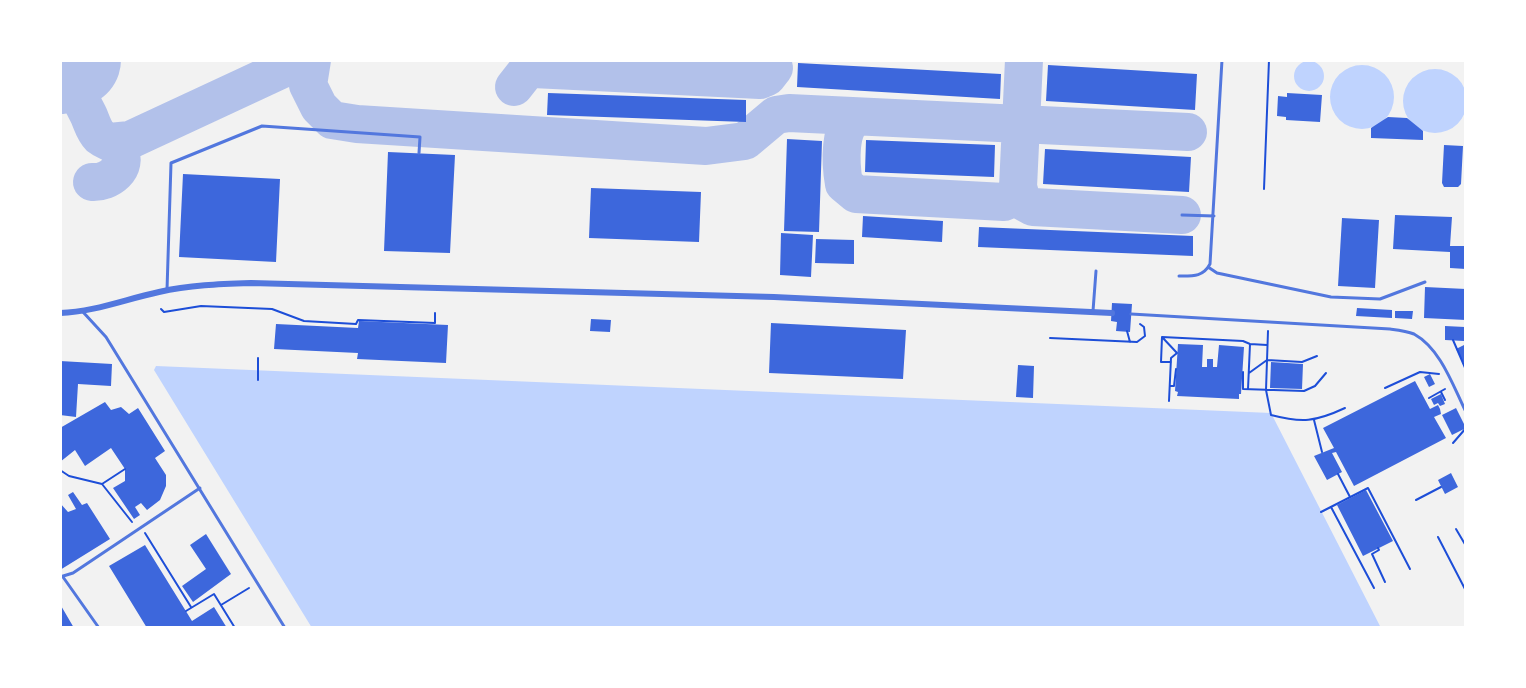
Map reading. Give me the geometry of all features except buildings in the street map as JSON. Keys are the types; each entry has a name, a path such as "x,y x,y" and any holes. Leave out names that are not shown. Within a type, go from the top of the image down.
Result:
{"street":[{"path":"60,313 83,312 167,290 201,285 251,283 774,297 1112,313"}],"lane":[{"path":"1179,276 1197,276 1206,272 1212,252 1222,60"},
{"path":"167,290 171,164 262,126 420,137 419,153"},
{"path":"1182,214 1214,216"},
{"path":"1208,267 1217,273 1331,297 1380,299 1425,282"},
{"path":"1093,312 1096,271"},
{"path":"83,312 106,337 285,628"},
{"path":"1131,314 1390,329 1412,333 1426,343 1448,376 1466,412"},
{"path":"99,628 62,577 200,488"}],"path":[{"path":"1264,189 1269,60"},
{"path":"161,309 164,312 201,306 272,309 304,321 356,324 358,320 435,323 435,313"},
{"path":"1269,322 1266,390 1271,415 1290,420 1314,420 1345,408"},
{"path":"1050,338 1130,342 1142,340 1145,336 1144,327 1136,324"},
{"path":"1127,331 1130,342"},
{"path":"1162,337 1243,341 1250,344 1268,345"},
{"path":"1162,337 1161,362 1171,362"},
{"path":"1162,337 1177,353 1172,355 1169,402"},
{"path":"1199,345 1200,339"},
{"path":"1222,340 1222,345"},
{"path":"1453,340 1466,370"},
{"path":"1248,389 1250,344"},
{"path":"1243,356 1248,357"},
{"path":"1249,373 1267,360 1302,362 1317,356"},
{"path":"258,358 258,380"},
{"path":"1170,386 1174,386 1176,369"},
{"path":"1243,372 1243,389 1304,391 1315,386 1326,373"},
{"path":"1385,388 1420,372 1448,376"},
{"path":"1429,398 1452,386"},
{"path":"1441,392 1445,400"},
{"path":"1314,420 1322,452"},
{"path":"1453,443 1466,428"},
{"path":"102,484 125,470"},
{"path":"60,471 69,476 102,484 128,520 141,527 191,607"},
{"path":"1338,474 1350,497"},
{"path":"1416,500 1441,487"},
{"path":"1321,512 1368,488 1410,570"},
{"path":"1331,507 1374,588"},
{"path":"1345,531 1349,528"},
{"path":"1456,528 1466,546"},
{"path":"1438,537 1466,591"},
{"path":"1378,548 1379,550 1372,554 1385,582"},
{"path":"221,605 258,583"},
{"path":"186,611 214,594 236,628"}],"water":[{"path":"1309,61 1320,65 1324,76 1320,87 1309,91 1298,87 1294,76 1298,65"},
{"path":"1356,65 1368,65 1385,74 1392,85 1394,97 1392,109 1385,120 1368,129 1356,129 1344,124 1335,115 1330,103 1330,91 1335,79 1344,70"},
{"path":"1429,69 1441,69 1458,78 1465,89 1467,101 1465,113 1458,124 1441,133 1429,133 1417,128 1408,119 1403,107 1403,95 1408,83 1417,74"},
{"path":"156,366 1271,413 1381,628 312,628 154,370"}],"taxiway":[{"path":"84,60 76,73 76,88 96,132 102,139 115,145 121,157 116,173 105,180 92,182"},
{"path":"110,142 130,140 302,60"},
{"path":"312,60 308,85 319,107 332,120 357,124 706,146 745,141 776,115 789,113 1188,132"},
{"path":"1024,60 1018,187 1022,201 1033,207 1182,215"},
{"path":"514,87 525,73 533,69 760,80 767,77 774,68"},
{"path":"859,117 847,127 842,146 844,184 856,194 1004,202 1015,196 1018,187"}],"runway":[{"path":"60,67 74,60"}]}
